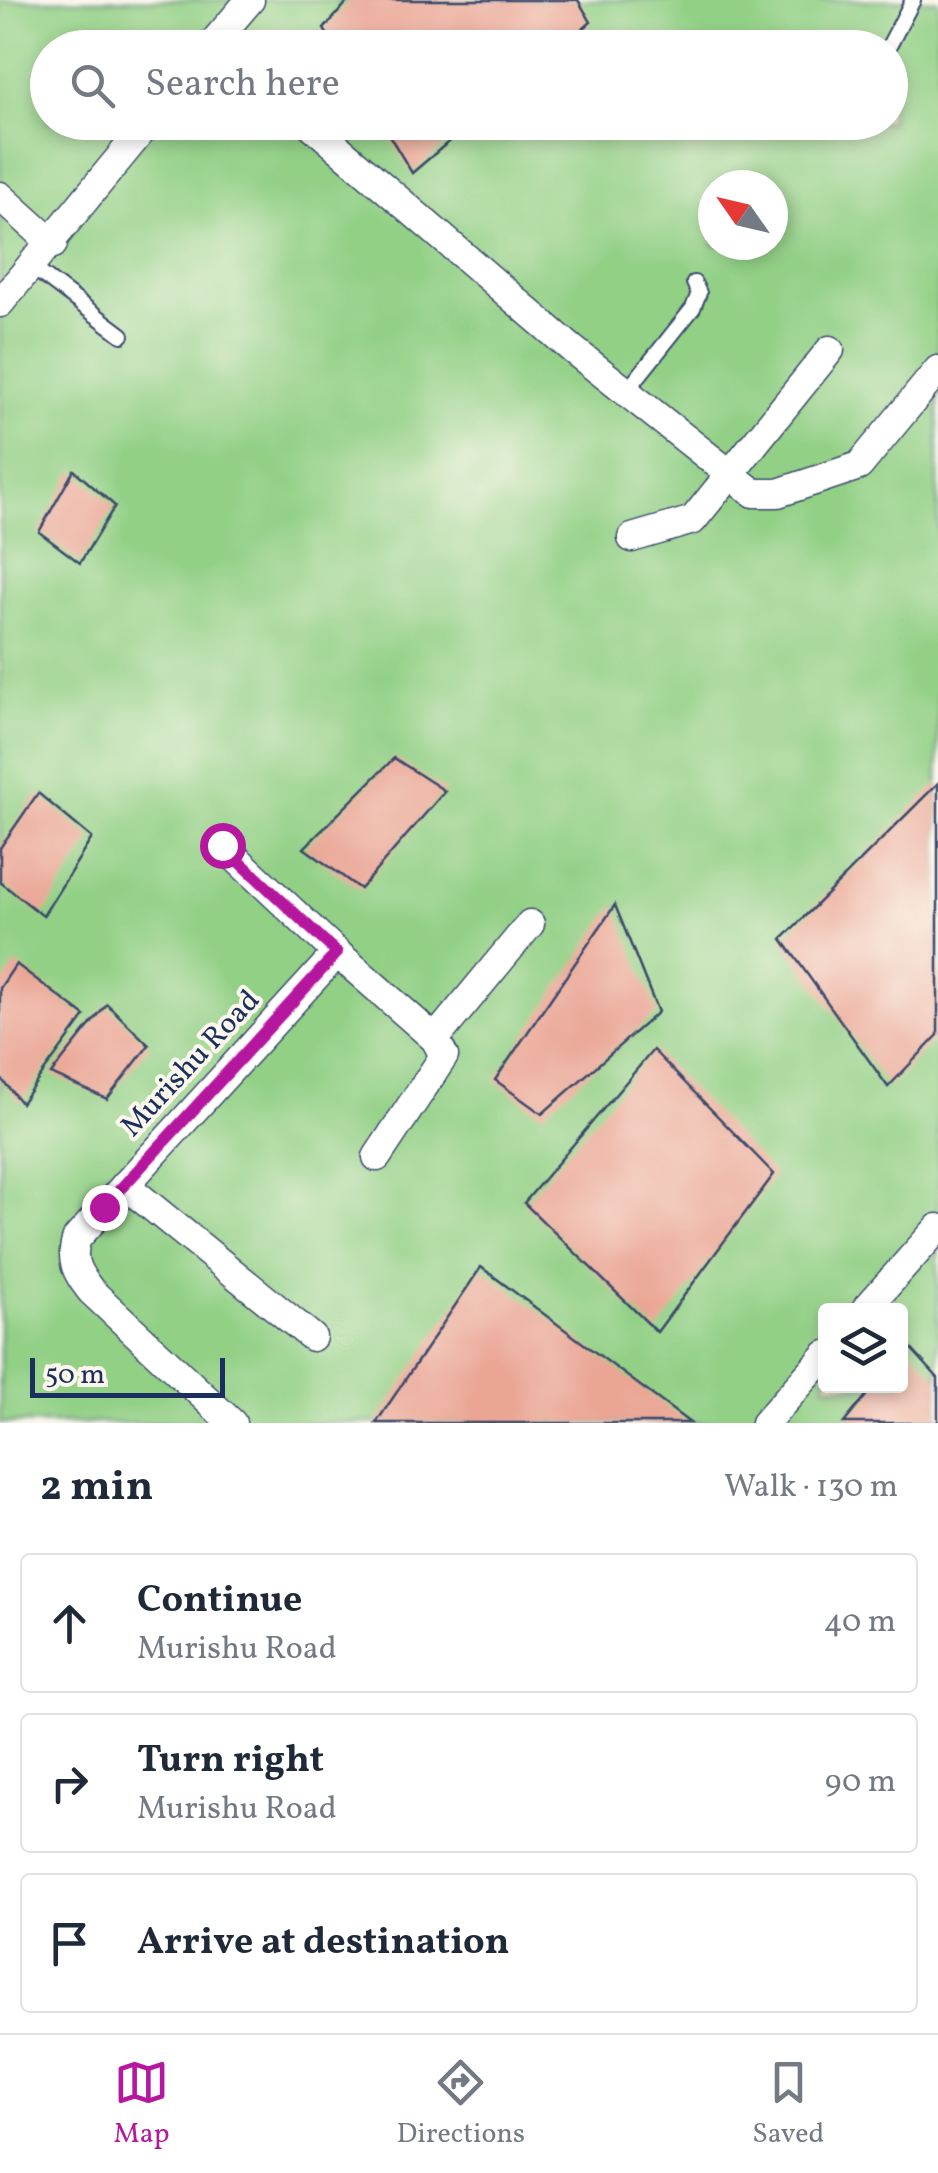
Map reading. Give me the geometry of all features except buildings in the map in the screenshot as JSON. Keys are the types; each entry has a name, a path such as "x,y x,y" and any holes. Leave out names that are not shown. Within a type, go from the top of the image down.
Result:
{"street":[{"path":"228,30 250,0"},
{"path":"0,304 135,140"},
{"path":"329,140 583,358 731,475 764,496 858,466 938,370"},
{"path":"0,196 53,244"},
{"path":"632,538 693,520 830,350"},
{"path":"222,845 441,1047 442,1063 377,1157"},
{"path":"435,1039 530,924"},
{"name":"Murishu Road","path":"232,1423 90,1291 76,1271 72,1251 77,1238 337,953"},
{"path":"125,1185 312,1337"},
{"path":"870,1303 938,1228"},
{"path":"765,1423 818,1364"}],"lane":[{"path":"897,30 913,0"},
{"path":"32,267 122,336"},
{"path":"626,392 694,308 698,293 694,283"}],"green space":[{"path":"0,0 938,0 938,1423 0,1423"}],"route":[{"path":"104,1207 337,953 222,845"}]}
